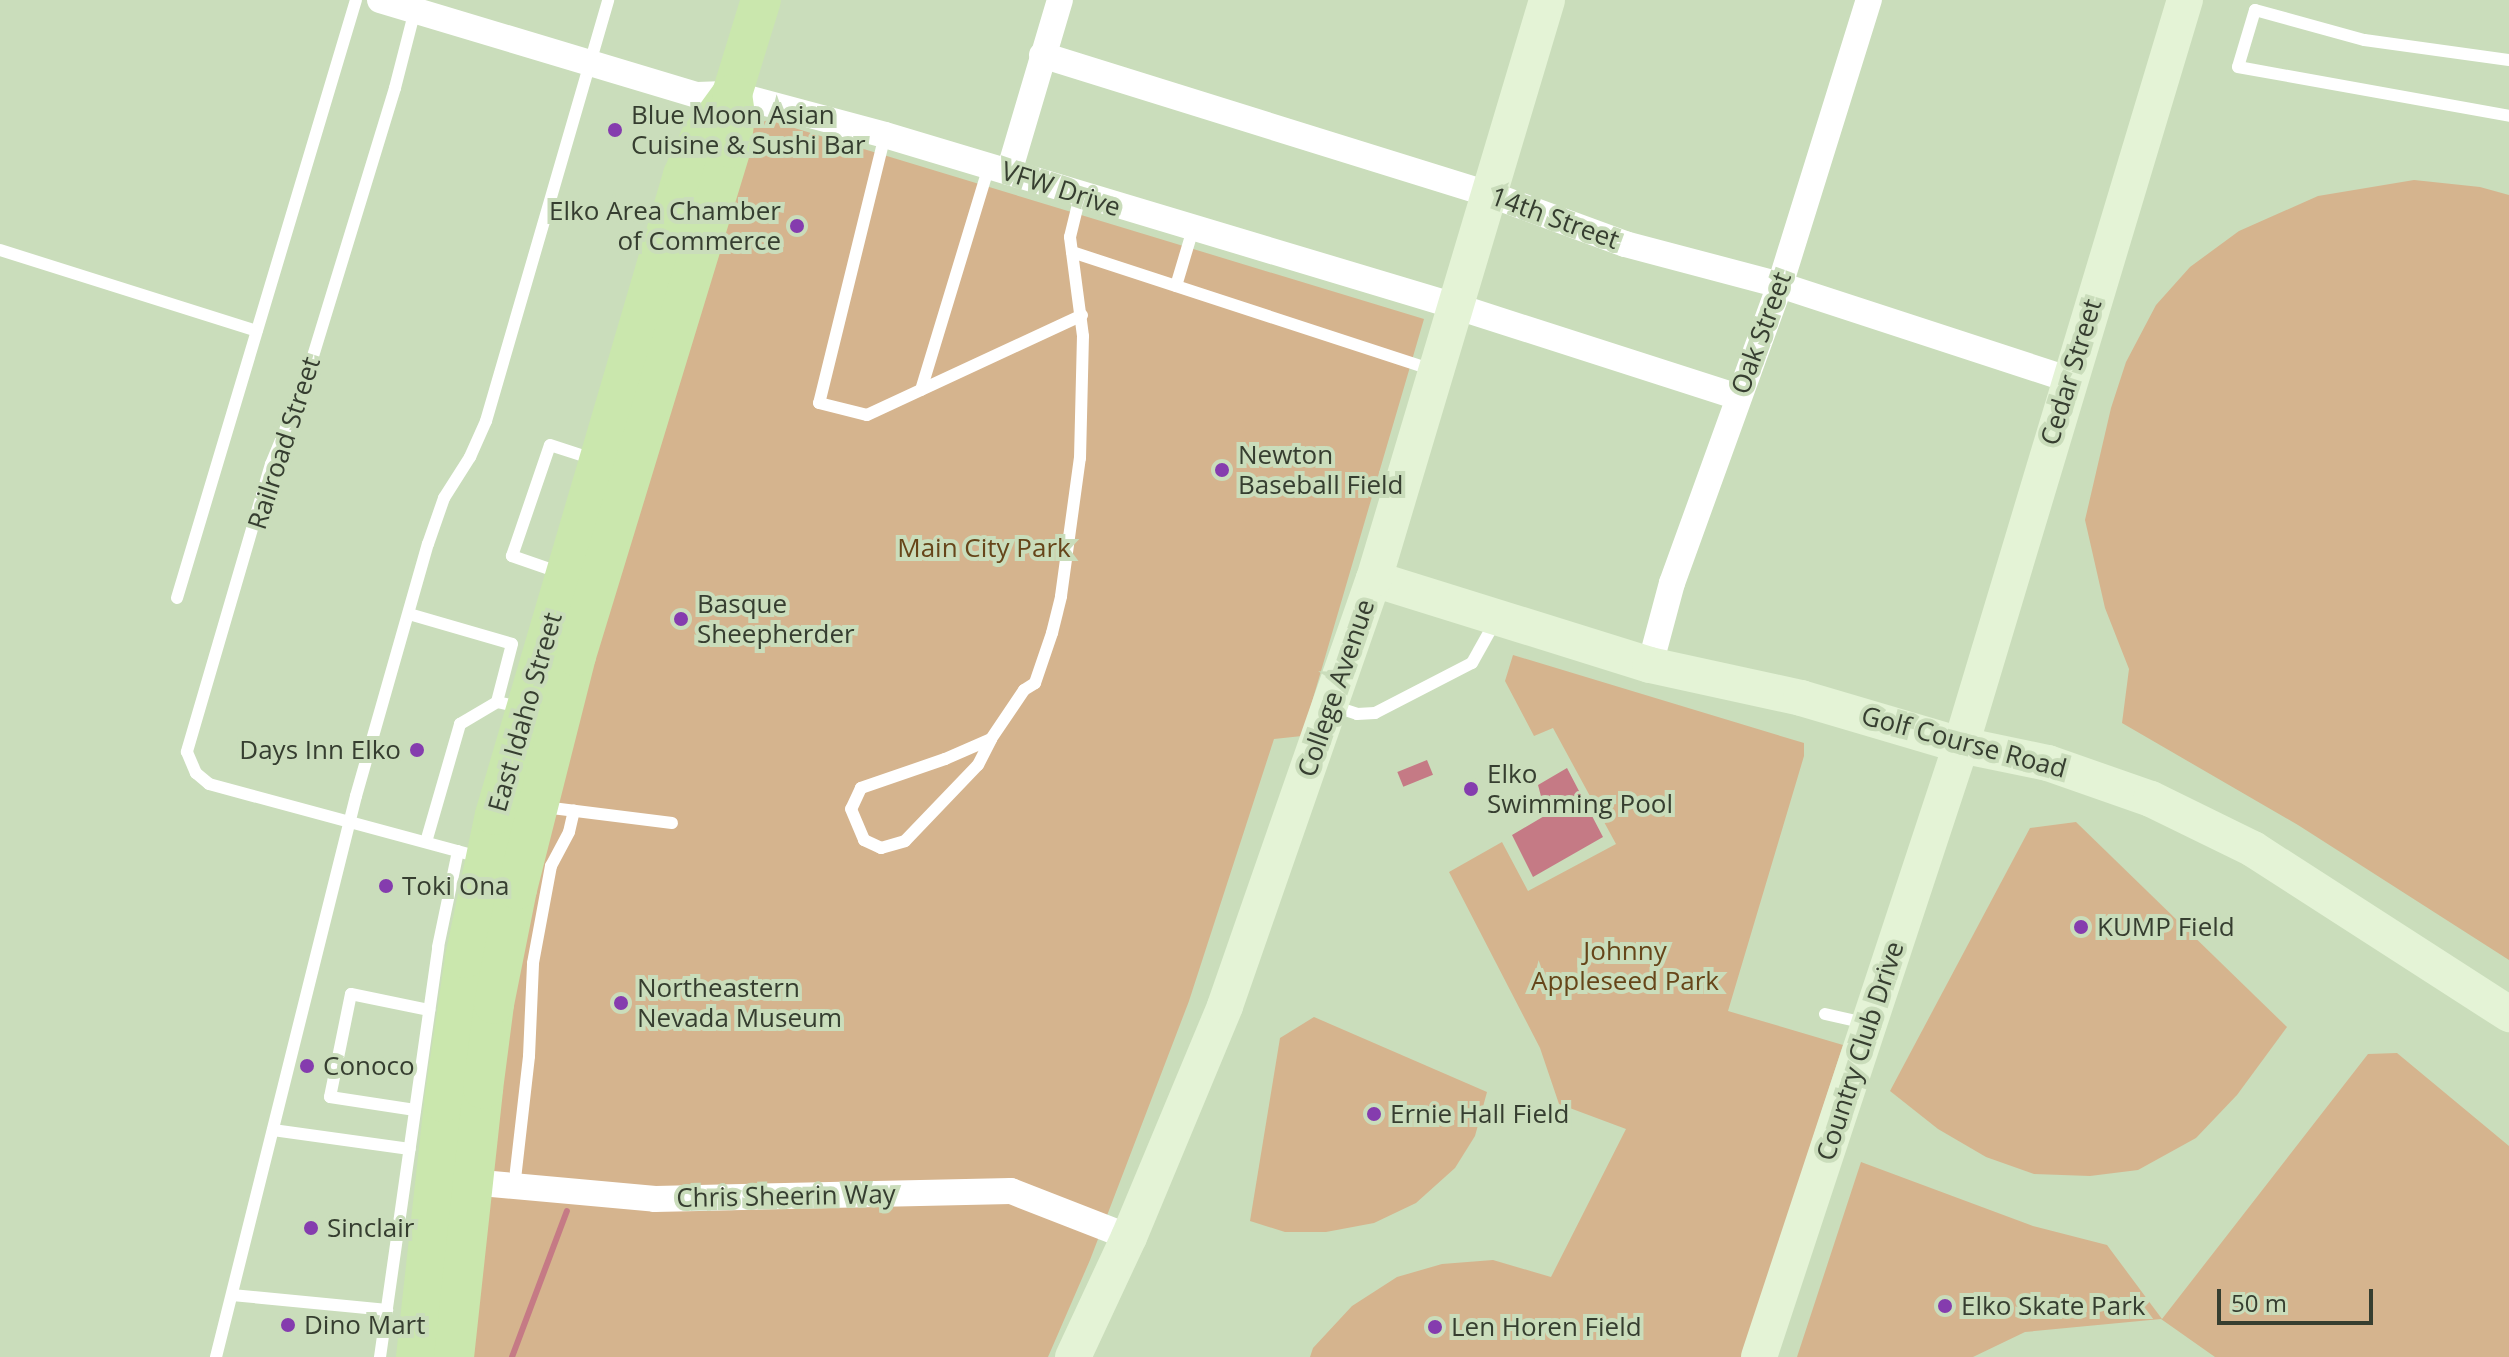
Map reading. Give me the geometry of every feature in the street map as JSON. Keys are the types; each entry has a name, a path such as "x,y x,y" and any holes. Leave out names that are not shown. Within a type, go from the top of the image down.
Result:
{"main road":[{"name":"East Idaho Street","path":"416,1357 465,958 495,861 529,805 582,579 616,466 683,175 700,138 732,94 761,0"},
{"name":"East Idaho Street","path":"529,805 511,705 582,579"},
{"name":"East Idaho Street","path":"439,1170 454,1357"}],"street":[{"name":"VFW Drive","path":"380,0 416,5 697,95 732,94 885,135 1455,306 1738,397"},
{"path":"999,169 1060,0"},
{"name":"College Avenue","path":"1073,1357 1129,1237 1225,1006 1374,579 1547,0"},
{"name":"Oak Street","path":"1650,665 1672,583 1780,285 1869,0"},
{"name":"Cedar Street","path":"1961,745 2068,379 2185,0"},
{"name":"14th Street","path":"1042,55 1489,194 1625,244 1780,285 2068,379"},
{"name":"Golf Course Road","path":"1374,579 1650,665 1801,698 1961,745 2089,775 2200,821 2253,849 2507,1010"},
{"name":"Country Club Drive","path":"1759,1357 1961,745"},
{"name":"Chris Sheerin Way","path":"439,1170 514,1188 695,1199 1011,1191 1129,1237"}],"lane":[{"path":"177,598 356,0"},
{"path":"216,1357 351,820 409,614 444,498 470,457 486,421 608,0"},
{"name":"Railroad Street","path":"416,5 395,88 305,382 271,464 248,551 188,746 192,766 209,784 495,861"},
{"path":"2509,60 2364,40 2255,10 2238,67 2509,116"},
{"path":"885,135 819,403 867,415 1082,315"},
{"path":"921,390 999,169"},
{"path":"991,739 945,759 861,788 851,809 864,840 881,848 905,841 978,765 991,739 1024,690 1035,683 1061,596 1080,458 1082,315 1070,232 1080,196"},
{"path":"1176,286 1193,229"},
{"path":"0,250 257,331"},
{"path":"1072,252 1436,371"},
{"path":"582,579 512,556 550,445 616,466"},
{"path":"409,614 512,644 511,705 460,724 426,842"},
{"path":"1330,704 1357,714 1375,713 1472,663 1498,618"},
{"path":"529,805 672,823"},
{"path":"514,1188 529,1056 533,963 551,866 571,826 529,805"},
{"path":"380,1357 387,1310 439,1170 415,1110 429,1010 495,861"},
{"path":"415,1110 330,1097 351,994 429,1010"},
{"path":"1825,1014 1869,1024"},
{"path":"273,1130 439,1170"},
{"path":"232,1295 387,1310"}],"green space":[{"name":"Main City Park","path":"768,120 1424,319 1302,736 1274,739 1189,1001 1090,1260 1048,1357 461,1357 534,862 754,125"},
{"path":"2414,180 2480,187 2509,195 2509,960 2298,825 2122,723 2129,669 2105,608 2085,520 2111,408 2126,362 2156,305 2190,267 2239,231 2318,196"},
{"name":"Johnny Appleseed Park","path":"1513,655 1804,743 1804,756 1728,1011 1843,1045 1742,1357 1310,1357 1313,1348 1352,1306 1397,1277 1442,1264 1493,1260 1551,1277 1626,1129 1559,1104 1540,1048 1449,872 1502,842 1528,891 1616,844 1553,728 1534,736 1505,681"},
{"name":"KUMP Field","path":"2076,822 2287,1027 2237,1095 2196,1138 2138,1170 2090,1176 2034,1174 1986,1157 1938,1129 1890,1091 2030,828"},
{"name":"Ernie Hall Field","path":"1314,1017 1487,1092 1475,1136 1455,1168 1416,1203 1374,1223 1326,1232 1285,1232 1250,1221 1280,1038"},
{"path":"2397,1053 2509,1146 2509,1357 2215,1357 2161,1319 2025,1332 1973,1357 1797,1357 1861,1162 2033,1226 2107,1245 2162,1319 2368,1054"}],"shaded area":[{"path":"1427,760 1433,775 1403,787 1397,772"},
{"path":"1567,768 1603,837 1533,877 1512,835 1546,815 1538,785"}],"waterway":[{"path":"512,1357 567,1211"}],"place":[{"name":"Blue Moon Asian Cuisine & Sushi Bar","path":"615,130"},
{"name":"Elko Area Chamber of Commerce","path":"797,226"},
{"name":"Newton Baseball Field","path":"1222,470"},
{"name":"Basque Sheepherder","path":"681,619"},
{"name":"Days Inn Elko","path":"417,750"},
{"name":"Elko Swimming Pool","path":"1471,789"},
{"name":"Toki Ona","path":"386,886"},
{"name":"KUMP Field","path":"2081,927"},
{"name":"Northeastern Nevada Museum","path":"621,1003"},
{"name":"Conoco","path":"307,1066"},
{"name":"Ernie Hall Field","path":"1374,1114"},
{"name":"Sinclair","path":"311,1228"},
{"name":"Elko Skate Park","path":"1945,1306"},
{"name":"Dino Mart","path":"288,1325"},
{"name":"Len Horen Field","path":"1435,1327"}]}
